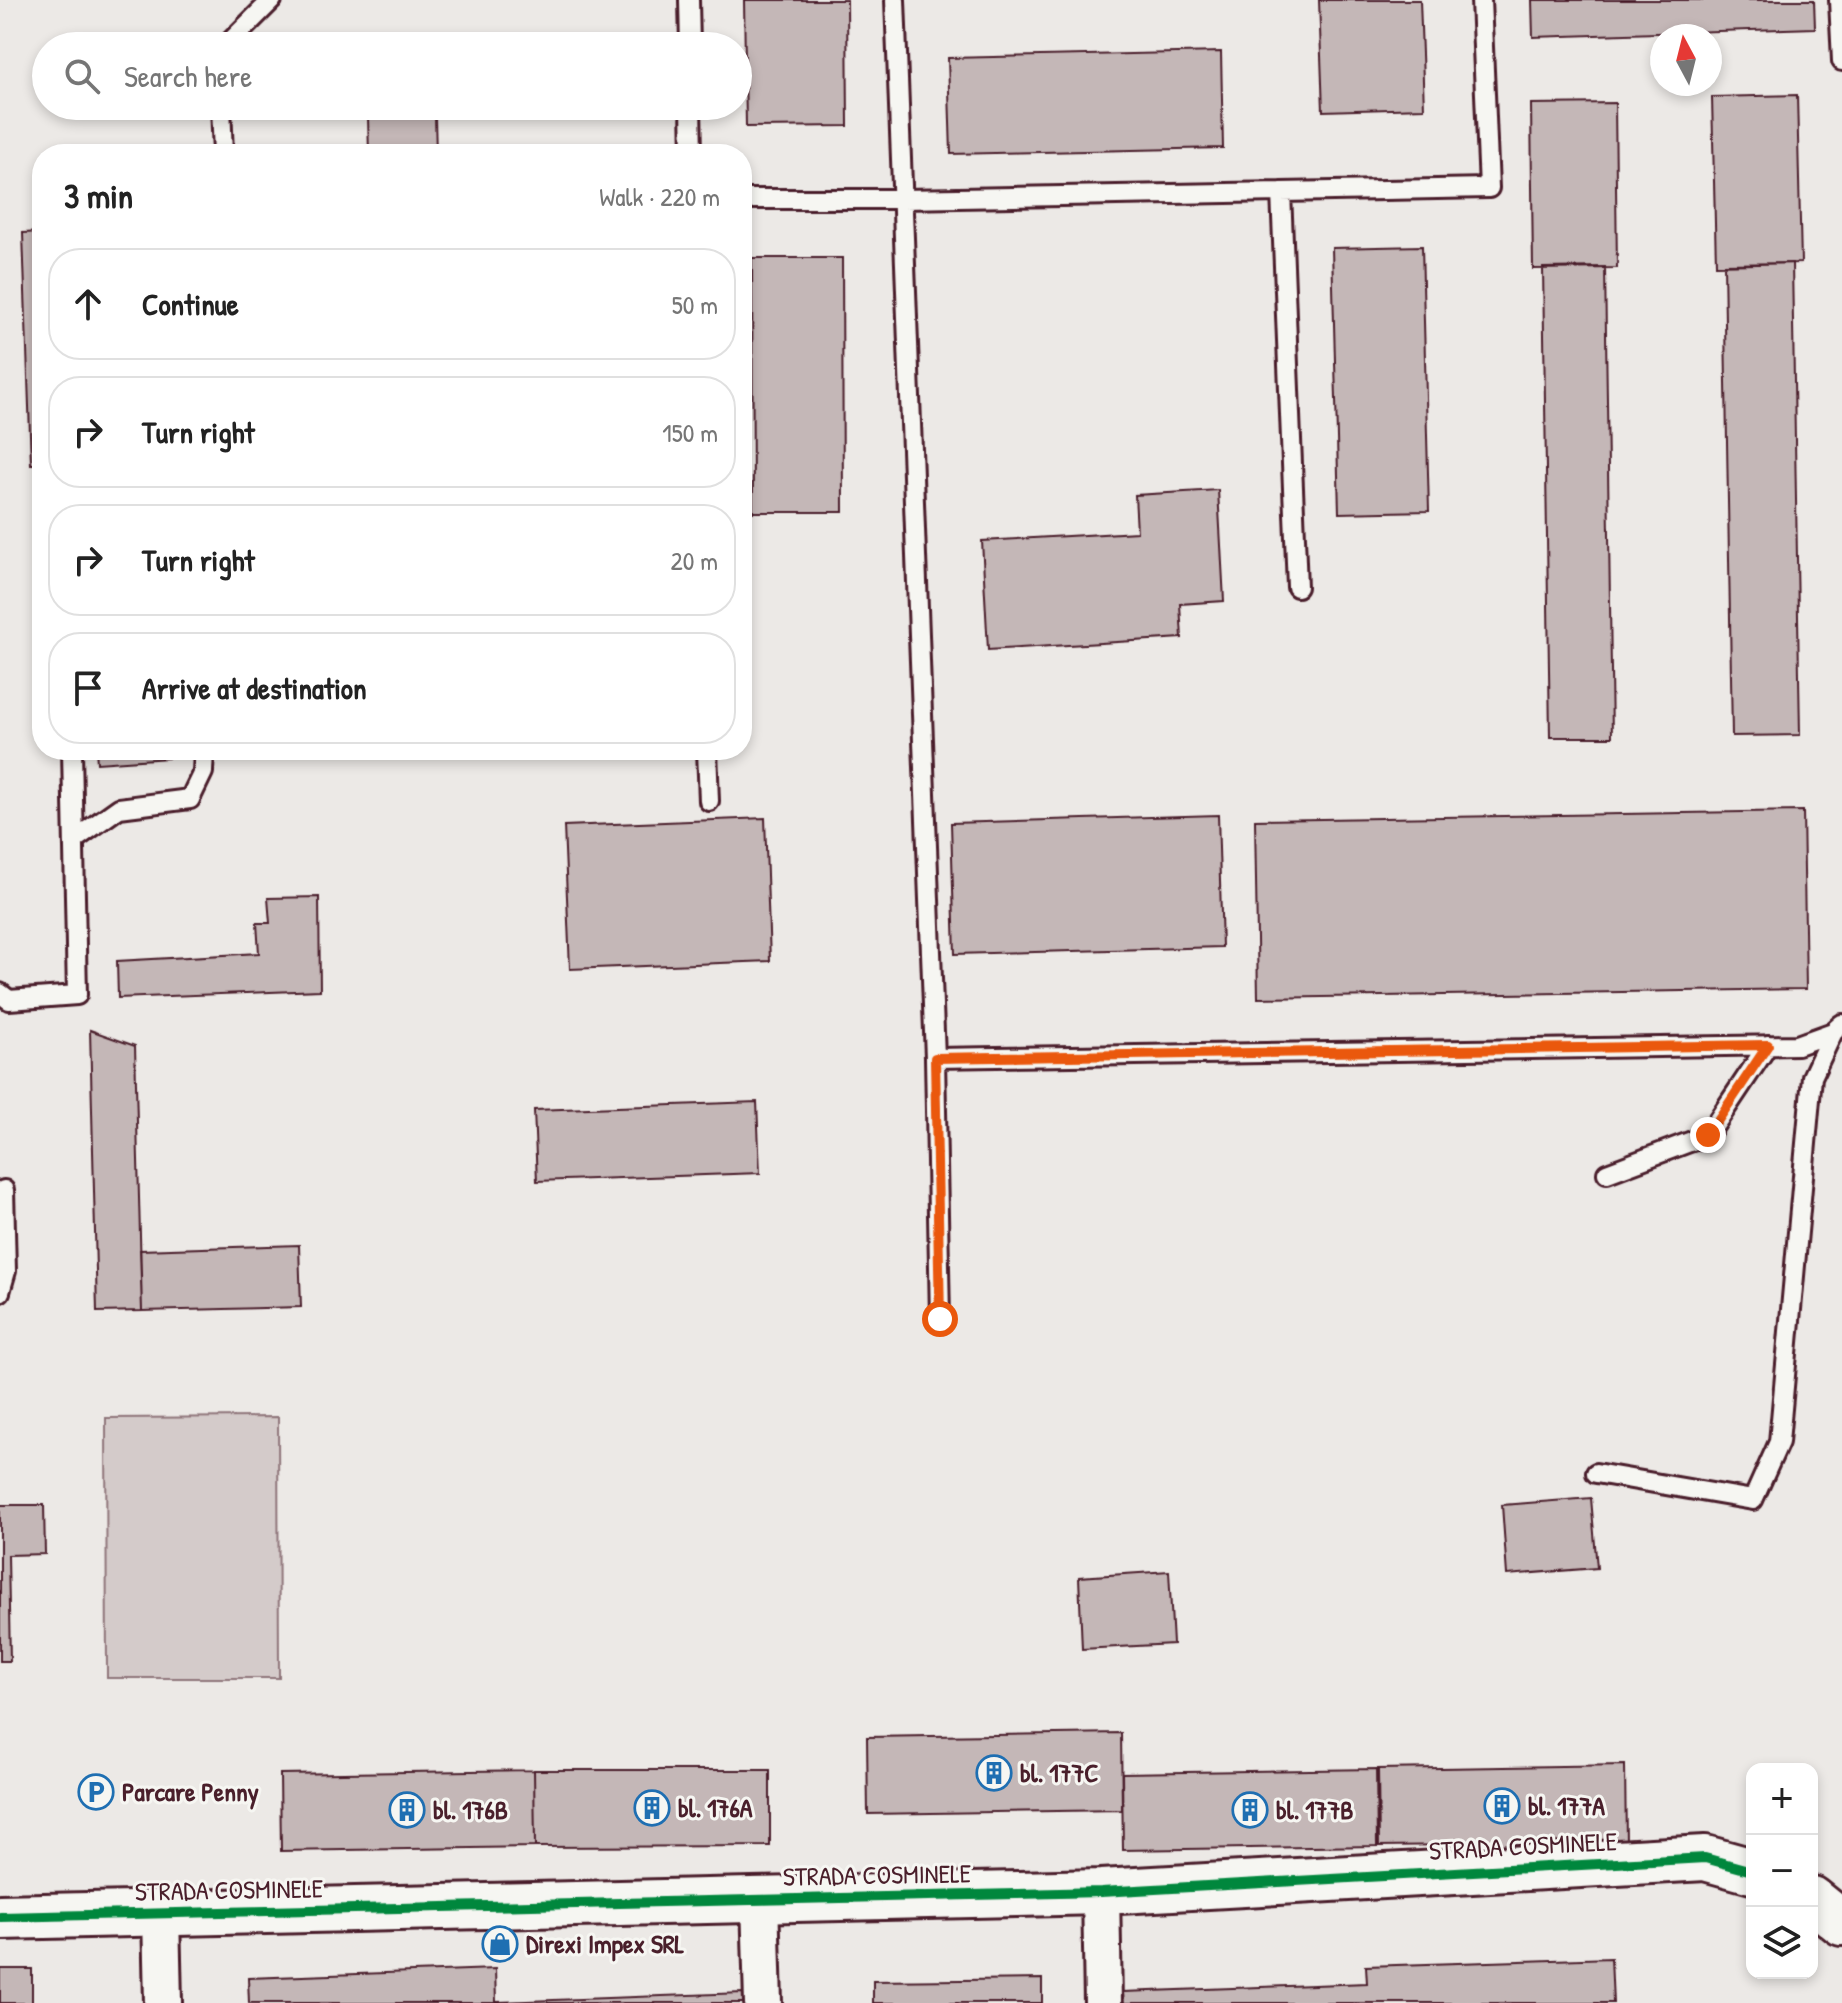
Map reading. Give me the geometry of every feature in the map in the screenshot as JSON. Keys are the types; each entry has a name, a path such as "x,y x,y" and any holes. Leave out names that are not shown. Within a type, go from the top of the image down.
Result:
{"street":[{"name":"STRADA COSMINELE","path":"0,1917 1101,1892 1705,1858 1746,1869"},
{"path":"1101,1892 1103,2003"},
{"path":"760,1900 763,2003"},
{"path":"1818,1904 1842,1923"},
{"path":"161,1914 163,2003"}],"lane":[{"path":"240,32 272,0"},
{"path":"689,0 690,32"},
{"path":"895,0 935,1058 940,1319"},
{"path":"752,199 1489,188 1481,0"},
{"path":"1839,0 1842,61"},
{"path":"222,120 223,144"},
{"path":"691,120 692,144"},
{"path":"1281,192 1297,587"},
{"path":"0,993 9,1000 77,995 72,760"},
{"path":"74,840 119,808 190,799 203,772 204,760"},
{"path":"707,760 709,801"},
{"path":"935,1058 1797,1045 1838,1028"},
{"path":"1596,1473 1753,1500 1779,1442 1812,1077 1838,1028"},
{"path":"1607,1173 1708,1135 1768,1045"},
{"path":"0,1292 6,1271 4,1190"}],"shaded area":[{"path":"278,1417 279,1678 107,1678 106,1418"}],"building":[{"path":"744,0 847,0 848,126 746,127 746,120 752,120 752,32 745,32"},
{"path":"1319,0 1420,0 1424,108 1323,111"},
{"path":"1532,0 1814,0 1815,28 1722,31 1722,24 1650,24 1650,33 1533,37"},
{"path":"1221,52 1223,148 951,154 948,58"},
{"path":"1797,95 1801,263 1716,265 1712,97"},
{"path":"1615,103 1617,268 1533,269 1531,104"},
{"path":"368,120 435,120 436,144 369,144"},
{"path":"23,233 32,233 32,464 31,464"},
{"path":"1422,246 1429,511 1339,513 1332,248"},
{"path":"752,258 842,258 843,512 753,512"},
{"path":"1792,263 1800,735 1732,736 1724,264"},
{"path":"1605,267 1612,737 1550,737 1543,268"},
{"path":"1218,490 1224,601 1180,604 1182,638 988,650 982,541 1137,532 1135,495"},
{"path":"97,760 140,760 97,763"},
{"path":"1803,811 1806,989 1258,998 1255,820"},
{"path":"1218,815 1222,947 955,954 951,823"},
{"path":"765,818 770,961 570,969 564,826"},
{"path":"319,897 320,990 118,998 117,961 259,953 257,923 270,923 268,898"},
{"path":"90,1030 135,1046 142,1311 97,1312"},
{"path":"757,1102 760,1173 537,1181 534,1110"},
{"path":"299,1245 301,1307 142,1311 140,1250"},
{"path":"1591,1498 1597,1568 1507,1575 1502,1505"},
{"path":"0,1505 44,1505 45,1554 8,1555 10,1661 0,1661"},
{"path":"1169,1571 1173,1644 1082,1649 1079,1577"},
{"name":"bl. 177C","path":"1121,1733 1122,1810 868,1814 867,1737"},
{"name":"bl. 177A","path":"1625,1765 1626,1843 1379,1846 1378,1769"},
{"name":"bl. 177B","path":"1376,1769 1377,1846 1123,1850 1122,1773"},
{"name":"bl. 176B","path":"534,1770 535,1847 281,1851 280,1774"},
{"name":"bl. 176A","path":"534,1770 770,1770 770,1846 535,1847"},
{"path":"1611,1958 1613,2003 1124,2003 1123,1992 1367,1983 1366,1966"},
{"path":"0,1969 32,1969 32,2003 0,2003"},
{"path":"495,1969 496,2002 743,1993 743,2003 249,2003 248,1978"},
{"path":"1042,1979 1042,2003 873,2003 873,1981"}],"cycle path":[{"path":"0,1917 1101,1892 1705,1858 1746,1869"}],"place":[{"name":"bl. 177C","path":"994,1773"},
{"name":"Parcare Penny","path":"96,1792"},
{"name":"bl. 177A","path":"1502,1806"},
{"name":"bl. 176A","path":"652,1808"},
{"name":"bl. 176B","path":"407,1810"},
{"name":"bl. 177B","path":"1250,1810"},
{"name":"Direxi Impex SRL","path":"500,1944"}],"route":[{"path":"940,1319 935,1058 1768,1045 1708,1135"}]}
